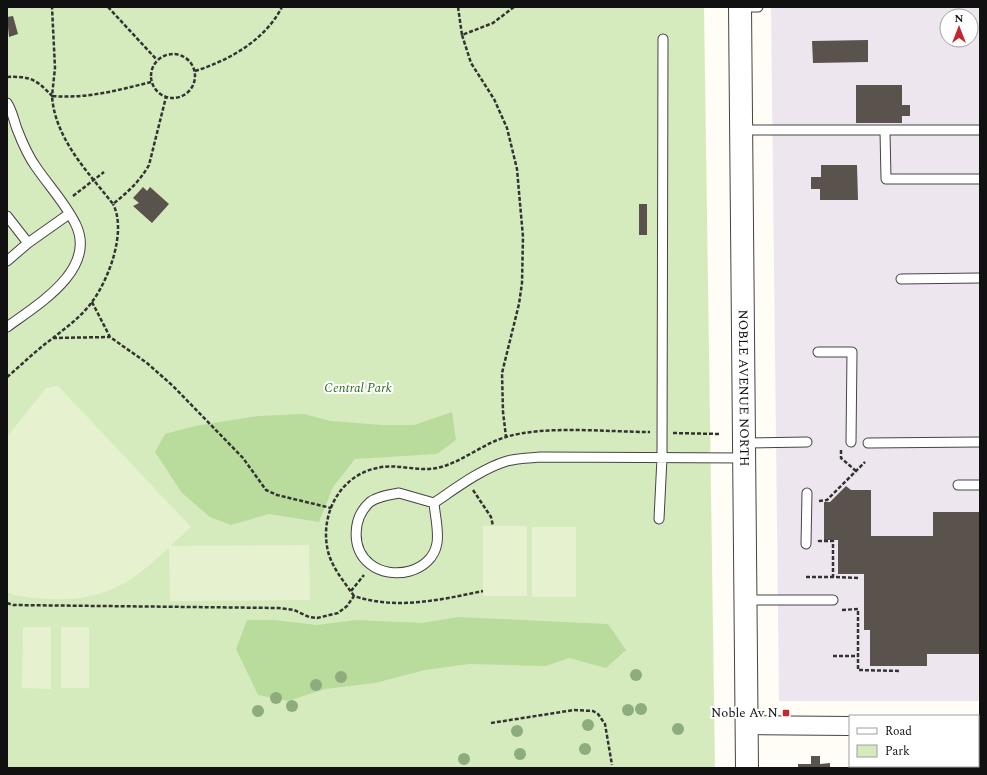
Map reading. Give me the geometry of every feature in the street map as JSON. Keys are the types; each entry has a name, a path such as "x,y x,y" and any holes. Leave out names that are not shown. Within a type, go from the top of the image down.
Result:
{"street":[{"name":"NOBLE AVENUE NORTH","path":"740,7 747,768"},
{"path":"747,725 849,726"}],"lane":[{"path":"740,7 758,7"},
{"path":"659,519 662,458 663,39"},
{"path":"7,103 27,152 63,204 80,236 78,258 72,272 62,283 7,327"},
{"path":"741,130 980,130"},
{"path":"886,131 886,179 980,179"},
{"path":"7,261 28,243 69,214"},
{"path":"7,216 28,243"},
{"path":"901,279 980,278"},
{"path":"818,352 852,352 851,442"},
{"path":"434,503 437,544 431,556 421,566 409,572 396,574 382,571 372,565 362,554 357,541 356,528 360,515 370,502 383,496 399,493 434,503 492,467 508,461 541,457 662,458 807,442"},
{"path":"868,443 980,442"},
{"path":"958,485 980,485"},
{"path":"806,544 807,493"},
{"path":"745,600 833,600"}],"path":[{"path":"7,377 78,318 92,302 104,277 117,243 119,220 113,204 82,165 57,124 53,110 52,96 56,68 52,7"},
{"path":"108,7 158,60"},
{"path":"195,71 213,65 260,37 271,27 282,7"},
{"path":"458,7 462,34 471,63 494,99 507,128 517,169 520,192 523,237 522,283 519,304 502,373 502,412 506,437"},
{"path":"462,34 493,23 514,7"},
{"path":"166,55 180,55 186,58 195,71 194,86 189,92 176,99 166,97 156,91 151,82 151,70 158,60 166,55"},
{"path":"7,77 29,78 41,85 52,96 86,96 151,82"},
{"path":"113,204 144,174 149,165 166,97"},
{"path":"63,204 104,172"},
{"path":"92,302 110,337 147,363 173,386 243,458 266,490 277,495 331,508"},
{"path":"53,338 110,337"},
{"path":"841,442 841,458 856,471"},
{"path":"819,507 819,500 827,500 865,462"},
{"path":"467,482 491,517 493,526"},
{"path":"819,534 819,541 834,541 833,577"},
{"path":"351,591 372,565"},
{"path":"806,577 859,578"},
{"path":"7,603 13,606 279,608 294,610 309,617 317,618 338,613 347,606 354,596 373,602 403,604 438,600 483,591"},
{"path":"839,610 858,610 858,670 901,671"},
{"path":"833,656 858,656"},
{"path":"491,723 574,710 593,711 598,714 605,724 612,765"}],"shaded area":[{"path":"771,7 980,7 980,701 779,701"}],"green space":[{"name":"Central Park","path":"7,7 704,7 715,768 7,768"},
{"path":"58,386 191,527 170,546 309,545 310,600 170,601 169,547 143,571 115,588 101,593 68,599 49,599 23,597 7,592 7,437 46,388"},
{"path":"452,412 456,440 437,454 355,459 333,487 319,522 269,514 231,525 210,517 182,493 155,452 165,434 195,426 258,416 304,414 331,421 382,425 414,425"},
{"path":"483,526 527,526 527,596 483,596"},
{"path":"532,527 576,527 576,597 532,597"},
{"path":"458,617 608,624 626,650 606,668 569,658 546,666 469,664 425,670 375,683 325,689 288,701 258,695 236,649 247,620 274,620 317,625 356,620 422,623"},
{"path":"23,627 51,627 51,689 22,688"},
{"path":"61,627 89,627 89,688 61,688"}],"building":[{"path":"13,16 18,34 9,37 7,17"},
{"path":"868,40 868,62 813,63 812,41"},
{"path":"856,85 902,85 902,105 910,105 910,116 902,116 902,123 856,123"},
{"path":"821,165 857,165 858,200 820,200 820,189 811,189 811,177 821,177"},
{"path":"143,187 147,191 150,187 169,204 152,223 133,206 139,203 133,198"},
{"path":"639,204 647,204 647,235 639,235"},
{"path":"846,486 851,490 871,490 871,536 933,536 933,512 980,512 980,654 927,654 927,666 870,666 870,630 864,630 864,574 838,574 838,540 824,540 824,502 830,502"},
{"path":"811,756 820,756 820,764 830,763 830,768 798,768 798,764 811,764"},
{"path":"923,767 957,767 957,768"}],"place":[{"name":"Noble Av N","path":"786,713"}]}
